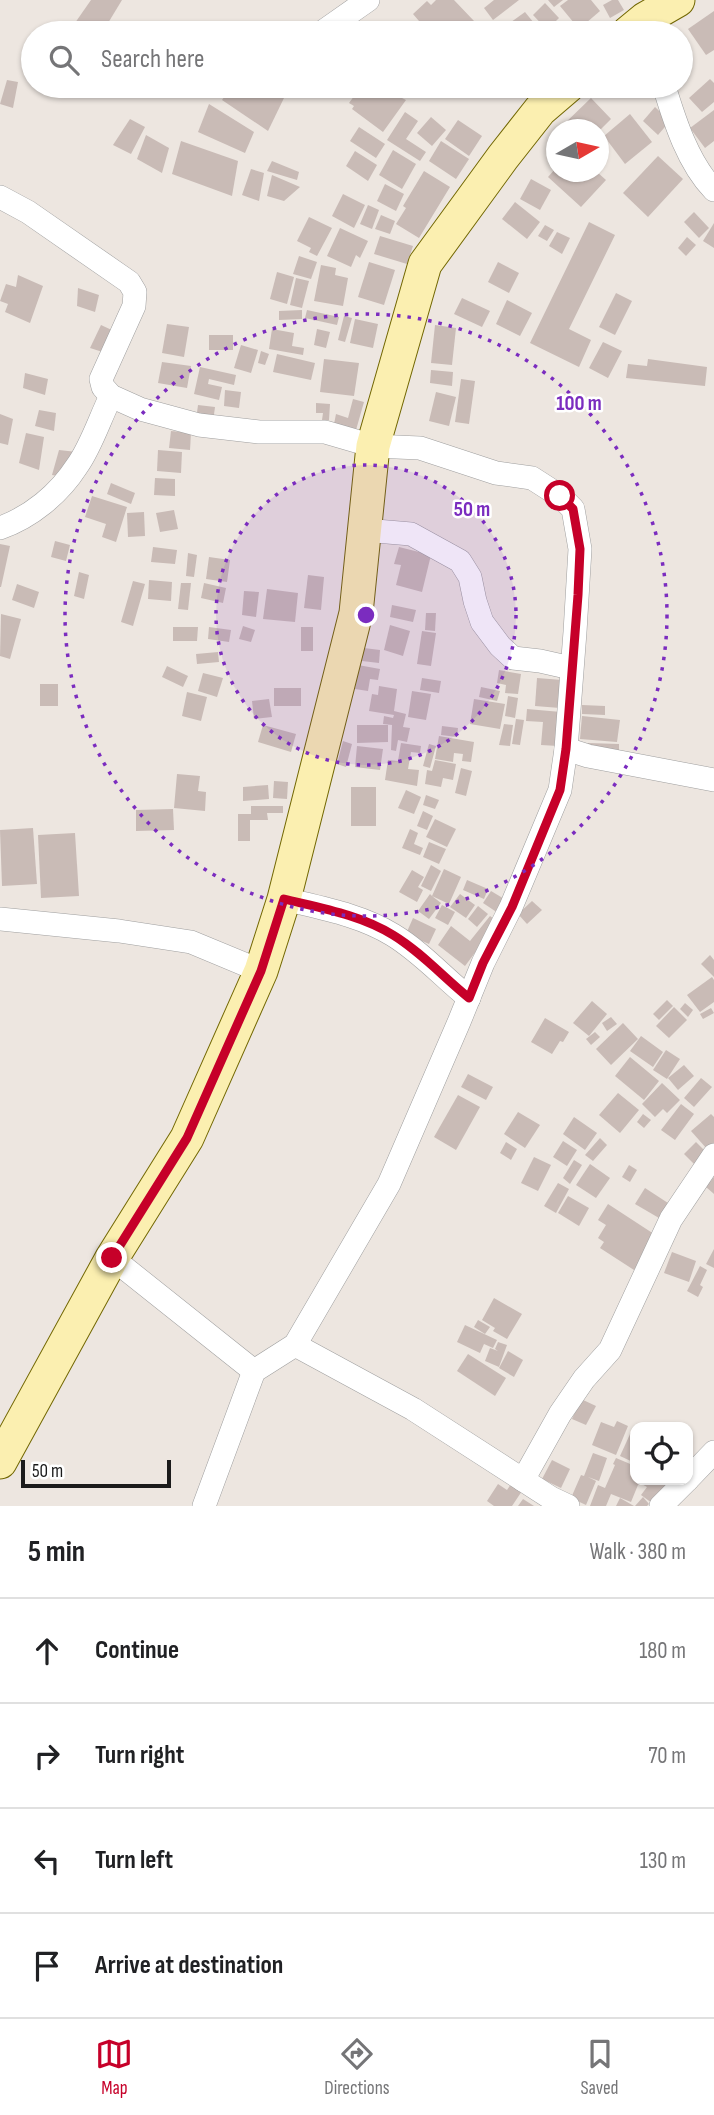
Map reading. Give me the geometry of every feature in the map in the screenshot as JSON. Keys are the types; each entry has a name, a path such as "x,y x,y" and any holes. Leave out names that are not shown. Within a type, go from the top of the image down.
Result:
{"main road":[{"path":"650,21 678,0"},
{"path":"0,1461 112,1258 187,1138 261,971 284,899 355,613 373,446 425,264 503,157 540,110 554,98"}],"street":[{"path":"338,21 368,0"},
{"path":"668,98 700,175 714,190"},
{"path":"0,197 28,212 129,282 135,292 134,306 101,379 103,387 111,396 140,409 199,425 259,432 326,432 373,446 420,448 496,473 532,478 560,496 573,509 580,549 566,749 560,790 512,907 483,963 389,1184 295,1345 254,1371 213,1500"},
{"path":"0,528 27,515 59,489 78,465 111,396"},
{"path":"364,530 411,534 460,561 470,577 482,622 500,646 513,658 571,668"},
{"path":"566,749 588,756 714,780"},
{"path":"284,899 353,917 392,934 469,998"},
{"path":"0,919 119,931 191,942 261,971"},
{"path":"523,1480 560,1414 584,1379 610,1350 671,1219 714,1155"},
{"path":"112,1258 254,1371"},
{"path":"295,1345 413,1409 556,1503"},
{"path":"693,1473 714,1452"},
{"path":"661,1506 681,1485"}],"building":[{"path":"91,0 122,0 109,21 76,21"},
{"path":"436,0 454,0 474,21 419,21 413,14 427,1 431,5"},
{"path":"494,0 519,0 493,20 484,8"},
{"path":"548,0 563,0 554,7"},
{"path":"568,0 591,0 600,11 588,21 572,21 560,6"},
{"path":"618,0 624,10 610,18 603,5"},
{"path":"545,3 559,18 556,21 539,21 533,15"},
{"path":"714,11 714,50 706,55 693,36 693,26"},
{"path":"525,12 532,21 513,21"},
{"path":"710,79 714,83 714,102 702,112 689,98 693,98 693,94"},
{"path":"7,80 18,82 13,108 0,104"},
{"path":"223,98 284,98 268,131 222,100"},
{"path":"353,98 406,100 383,132 352,109 354,106 349,103"},
{"path":"591,98 611,119 609,121 569,119"},
{"path":"209,104 254,132 245,153 198,132"},
{"path":"655,107 670,121 658,135 643,121"},
{"path":"714,110 714,141 705,148 690,128"},
{"path":"405,112 418,121 406,139 426,152 420,161 387,140"},
{"path":"630,114 652,142 625,164 609,143 609,132"},
{"path":"431,117 446,130 432,146 417,133"},
{"path":"130,119 145,127 131,154 113,145"},
{"path":"458,120 482,136 469,156 445,139"},
{"path":"359,127 385,144 376,158 350,141"},
{"path":"146,135 169,148 162,173 137,159"},
{"path":"181,141 238,161 232,196 172,174"},
{"path":"441,141 469,159 456,179 429,161"},
{"path":"393,150 416,164 402,189 379,175"},
{"path":"355,151 377,165 368,181 346,166"},
{"path":"658,156 683,179 648,217 623,193"},
{"path":"272,161 299,172 297,180 267,171"},
{"path":"251,169 264,173 259,201 242,195"},
{"path":"424,171 450,187 419,238 396,224 406,208 403,206"},
{"path":"272,175 300,187 284,201 267,196"},
{"path":"531,179 551,190 540,210 520,199"},
{"path":"554,182 604,182 581,207"},
{"path":"385,184 404,194 396,211 377,201"},
{"path":"343,194 365,205 354,228 332,216"},
{"path":"515,202 540,222 527,239 502,219"},
{"path":"368,205 379,210 372,229 360,224"},
{"path":"694,212 709,228 699,238 684,222"},
{"path":"381,215 395,221 390,234 375,229"},
{"path":"309,217 332,228 317,256 309,252 311,248 297,241"},
{"path":"589,222 615,235 569,329 591,340 579,367 530,343"},
{"path":"714,223 714,248 703,241"},
{"path":"545,225 554,230 547,241 538,236"},
{"path":"340,228 368,241 360,258 356,255 351,267 327,256"},
{"path":"557,232 570,238 562,254 549,246"},
{"path":"380,236 413,246 407,264 374,254"},
{"path":"687,237 696,245 686,256 678,248"},
{"path":"299,256 317,262 311,279 293,274"},
{"path":"369,262 395,270 384,305 358,297"},
{"path":"498,262 519,273 509,293 488,282"},
{"path":"321,265 336,268 335,275 348,278 343,306 314,301"},
{"path":"277,272 294,277 287,304 270,299"},
{"path":"18,275 43,286 30,323 5,312 8,304 0,301 6,284 16,287"},
{"path":"296,278 309,281 302,308 290,305"},
{"path":"78,288 99,295 95,312 77,306"},
{"path":"616,293 632,301 615,335 599,327"},
{"path":"462,298 490,311 482,327 454,314"},
{"path":"507,300 532,313 520,336 496,324"},
{"path":"302,310 302,319 279,320 279,311"},
{"path":"307,310 339,317 337,325 305,318"},
{"path":"344,316 352,318 345,342 338,340"},
{"path":"355,319 378,324 373,348 350,343"},
{"path":"167,324 189,327 184,357 162,353"},
{"path":"101,325 116,332 109,354 90,348"},
{"path":"435,325 456,328 452,365 431,363"},
{"path":"272,329 294,333 292,346 304,348 303,355 269,349"},
{"path":"317,329 330,332 326,348 314,345"},
{"path":"209,335 233,335 233,350 209,350"},
{"path":"603,342 622,351 608,378 589,368"},
{"path":"241,345 258,350 251,373 234,368"},
{"path":"261,351 269,354 265,365 258,363"},
{"path":"277,354 315,363 311,380 273,372"},
{"path":"324,359 359,363 354,396 320,392"},
{"path":"648,359 707,367 705,386 626,378 628,364 647,366"},
{"path":"162,362 191,366 187,388 158,383"},
{"path":"200,367 236,375 234,385 209,379 208,384 222,387 219,400 194,394"},
{"path":"431,370 453,372 452,386 430,383"},
{"path":"25,373 48,379 45,395 23,388"},
{"path":"461,379 475,381 469,424 455,422"},
{"path":"225,390 241,392 239,408 224,406"},
{"path":"436,392 456,397 449,426 429,421"},
{"path":"353,399 364,402 356,430 334,424 336,414 348,418"},
{"path":"316,403 330,404 329,420 322,420 323,413 316,413"},
{"path":"198,405 215,407 213,422 196,420"},
{"path":"39,410 56,413 54,431 35,426"},
{"path":"0,414 13,419 8,445 0,443"},
{"path":"171,431 191,433 190,450 169,448"},
{"path":"26,433 44,437 39,470 19,463"},
{"path":"59,450 77,452 64,477 52,475"},
{"path":"158,450 182,452 181,473 157,471"},
{"path":"155,478 175,479 175,496 154,495"},
{"path":"111,483 135,493 131,504 107,494"},
{"path":"92,496 127,507 116,542 102,537 106,524 85,517"},
{"path":"174,510 178,529 160,532 156,513"},
{"path":"144,512 145,536 128,537 127,513"},
{"path":"55,541 70,545 66,561 51,557"},
{"path":"0,544 10,546 1,587 0,587"},
{"path":"153,547 177,550 175,564 151,562"},
{"path":"399,547 431,555 422,592 396,585 401,565 394,564"},
{"path":"188,553 197,555 194,577 186,576"},
{"path":"209,557 230,560 227,582 206,579"},
{"path":"79,572 89,575 84,599 74,596"},
{"path":"308,575 324,577 321,610 304,608"},
{"path":"149,580 172,582 171,601 148,599"},
{"path":"133,581 145,584 133,626 121,622"},
{"path":"181,583 191,583 188,610 178,609"},
{"path":"204,583 226,588 223,603 201,598"},
{"path":"17,584 39,592 34,608 12,600"},
{"path":"267,589 298,593 295,622 263,619"},
{"path":"244,591 259,592 256,617 242,615"},
{"path":"392,605 416,610 413,622 390,617"},
{"path":"426,613 436,613 435,631 425,630"},
{"path":"1,614 21,619 10,659 0,656"},
{"path":"390,625 410,631 403,656 384,650"},
{"path":"243,626 255,630 251,642 239,639"},
{"path":"173,627 198,627 197,641 173,641"},
{"path":"209,627 231,630 229,642 208,639"},
{"path":"301,627 313,627 313,651 301,651"},
{"path":"422,631 436,633 431,666 417,664"},
{"path":"364,648 380,650 379,663 362,661"},
{"path":"218,652 219,662 197,664 196,654"},
{"path":"358,665 380,669 378,680 370,679 368,691 355,689"},
{"path":"167,666 188,676 183,687 162,677"},
{"path":"499,670 521,674 518,694 505,693 506,685 497,683"},
{"path":"203,673 223,678 217,697 198,691"},
{"path":"422,678 441,681 439,693 420,690"},
{"path":"537,678 562,680 560,708 535,706"},
{"path":"40,684 58,684 58,706 40,706"},
{"path":"379,686 397,689 394,711 406,714 403,727 410,728 407,742 398,740 396,751 391,750 392,725 383,724 384,716 393,718 394,715 369,711 372,694 378,695"},
{"path":"481,687 500,691 497,701 479,697"},
{"path":"274,688 301,688 301,706 274,706"},
{"path":"412,691 431,694 426,720 408,717"},
{"path":"187,692 207,697 201,721 182,716"},
{"path":"508,696 518,698 515,718 505,716"},
{"path":"269,699 272,717 254,719 252,701"},
{"path":"474,699 505,704 500,729 470,724"},
{"path":"582,705 605,706 605,715 582,714"},
{"path":"527,709 561,712 558,746 541,745 543,722 526,721"},
{"path":"582,716 620,720 617,742 580,739"},
{"path":"516,719 524,720 520,745 512,744"},
{"path":"504,724 513,725 510,746 499,745"},
{"path":"263,725 296,734 291,752 258,742"},
{"path":"357,725 388,725 388,742 357,743"},
{"path":"442,726 458,728 457,737 441,735"},
{"path":"439,736 474,742 471,762 462,761 463,754 454,753 453,762 435,759"},
{"path":"343,741 352,744 346,767 337,764"},
{"path":"401,743 421,746 420,753 411,752 408,769 419,770 417,786 385,780 388,760 398,761"},
{"path":"588,743 619,744 619,754 588,752"},
{"path":"429,744 436,746 430,768 423,766"},
{"path":"357,746 383,749 380,770 355,767"},
{"path":"435,760 456,764 453,780 443,778 441,787 425,784 427,770 432,771"},
{"path":"461,768 472,771 466,796 455,793"},
{"path":"177,774 200,776 198,791 206,792 205,811 174,808"},
{"path":"274,781 288,782 287,799 273,798"},
{"path":"268,785 269,799 243,801 243,787"},
{"path":"351,787 376,787 376,826 351,826"},
{"path":"406,790 421,797 414,814 398,808"},
{"path":"426,795 439,800 435,809 423,805"},
{"path":"251,806 283,806 283,813 267,813 268,820 250,820 250,841 238,841 238,814 251,814"},
{"path":"173,809 174,830 136,831 136,810"},
{"path":"423,811 433,816 427,830 417,826"},
{"path":"435,819 456,829 447,847 426,837"},
{"path":"33,828 37,884 2,886 0,830"},
{"path":"410,829 418,833 414,844 423,848 420,855 402,848"},
{"path":"75,833 79,896 41,898 38,835"},
{"path":"429,842 446,849 439,864 423,857"},
{"path":"431,865 441,871 431,891 421,886"},
{"path":"444,869 461,877 449,904 432,896"},
{"path":"412,870 424,877 418,887 423,890 417,902 399,892"},
{"path":"467,880 488,889 484,899 463,890"},
{"path":"491,891 506,900 498,913 483,903"},
{"path":"430,894 441,903 429,919 418,911"},
{"path":"460,894 475,905 466,918 450,907"},
{"path":"532,901 542,910 527,924 518,914"},
{"path":"442,905 455,912 448,925 435,918"},
{"path":"478,906 488,914 477,927 468,919"},
{"path":"490,916 498,922 465,966 438,945 451,926 470,941"},
{"path":"413,918 436,929 429,944 406,934"},
{"path":"710,955 714,960 714,977 701,964"},
{"path":"712,977 714,1002 700,1012 687,995"},
{"path":"667,1000 673,1006 659,1020 653,1014"},
{"path":"592,1001 607,1014 589,1036 573,1023"},
{"path":"685,1003 693,1010 688,1017 680,1009"},
{"path":"674,1007 687,1020 669,1038 656,1026"},
{"path":"711,1008 714,1013 703,1019 700,1014"},
{"path":"611,1017 617,1024 607,1031 602,1023"},
{"path":"545,1018 569,1032 552,1054 531,1042"},
{"path":"623,1023 638,1039 611,1065 596,1049"},
{"path":"595,1032 600,1037 591,1045 586,1039"},
{"path":"641,1036 663,1052 653,1067 630,1051"},
{"path":"666,1050 680,1059 667,1079 653,1070"},
{"path":"630,1057 659,1081 644,1100 615,1076"},
{"path":"684,1065 694,1076 678,1090 668,1078"},
{"path":"468,1074 493,1087 486,1100 461,1087"},
{"path":"701,1078 712,1087 694,1107 684,1098"},
{"path":"662,1083 680,1100 667,1113 663,1109 655,1117 642,1104"},
{"path":"618,1093 639,1110 620,1133 599,1115"},
{"path":"458,1095 480,1107 456,1150 434,1137"},
{"path":"681,1104 694,1114 675,1140 661,1130"},
{"path":"518,1112 540,1125 525,1148 504,1134"},
{"path":"643,1114 651,1120 644,1128 637,1122"},
{"path":"711,1114 714,1117 714,1143 707,1149 691,1131"},
{"path":"574,1117 597,1133 585,1150 563,1134"},
{"path":"600,1138 607,1145 593,1161 585,1155"},
{"path":"563,1141 577,1150 567,1166 553,1157"},
{"path":"506,1142 517,1149 511,1160 500,1153"},
{"path":"696,1142 707,1153 695,1165 684,1154"},
{"path":"534,1157 551,1165 538,1191 521,1183"},
{"path":"574,1160 582,1165 570,1184 563,1178"},
{"path":"590,1164 610,1178 596,1198 576,1185"},
{"path":"629,1165 637,1170 630,1182 622,1177"},
{"path":"714,1177 714,1194 706,1187"},
{"path":"558,1183 569,1189 556,1213 544,1206"},
{"path":"645,1188 668,1203 659,1218 635,1204"},
{"path":"568,1196 589,1208 579,1226 558,1213"},
{"path":"608,1204 657,1236 634,1270 600,1248 604,1242 598,1238 606,1225 598,1220"},
{"path":"714,1249 714,1268 706,1264"},
{"path":"672,1252 696,1261 689,1282 664,1273"},
{"path":"700,1266 707,1270 698,1297 687,1291"},
{"path":"494,1298 522,1314 507,1339 493,1331 495,1328 482,1320"},
{"path":"478,1320 490,1327 485,1334 474,1327"},
{"path":"465,1325 497,1340 493,1348 484,1344 480,1353 457,1342"},
{"path":"498,1342 507,1345 499,1367 485,1361 490,1348 498,1351 495,1349"},
{"path":"508,1351 523,1360 514,1377 499,1368"},
{"path":"468,1354 506,1378 495,1396 457,1371"},
{"path":"581,1399 596,1406 586,1425 572,1419"},
{"path":"617,1421 628,1426 616,1455 592,1445 601,1422 614,1427"},
{"path":"630,1434 630,1461 620,1456"},
{"path":"593,1453 607,1458 599,1481 588,1477 596,1481 586,1505 571,1498"},
{"path":"616,1458 630,1464 630,1485 638,1485 631,1502 611,1494 606,1506 590,1506 598,1485 605,1488 615,1465 613,1464"},
{"path":"552,1460 570,1469 561,1488 542,1479"},
{"path":"513,1481 524,1488 512,1506 494,1506 487,1501 498,1484 507,1490"},
{"path":"644,1485 666,1485 670,1488 656,1506 641,1495 647,1487"},
{"path":"643,1497 649,1504 635,1506"},
{"path":"620,1498 634,1506 616,1506"},
{"path":"523,1499 534,1506 518,1506"}],"route":[{"path":"112,1258 187,1138 261,971 284,899 353,917 392,934 469,998 483,963 512,907 560,790 566,749 580,549 573,509 560,496"}]}
